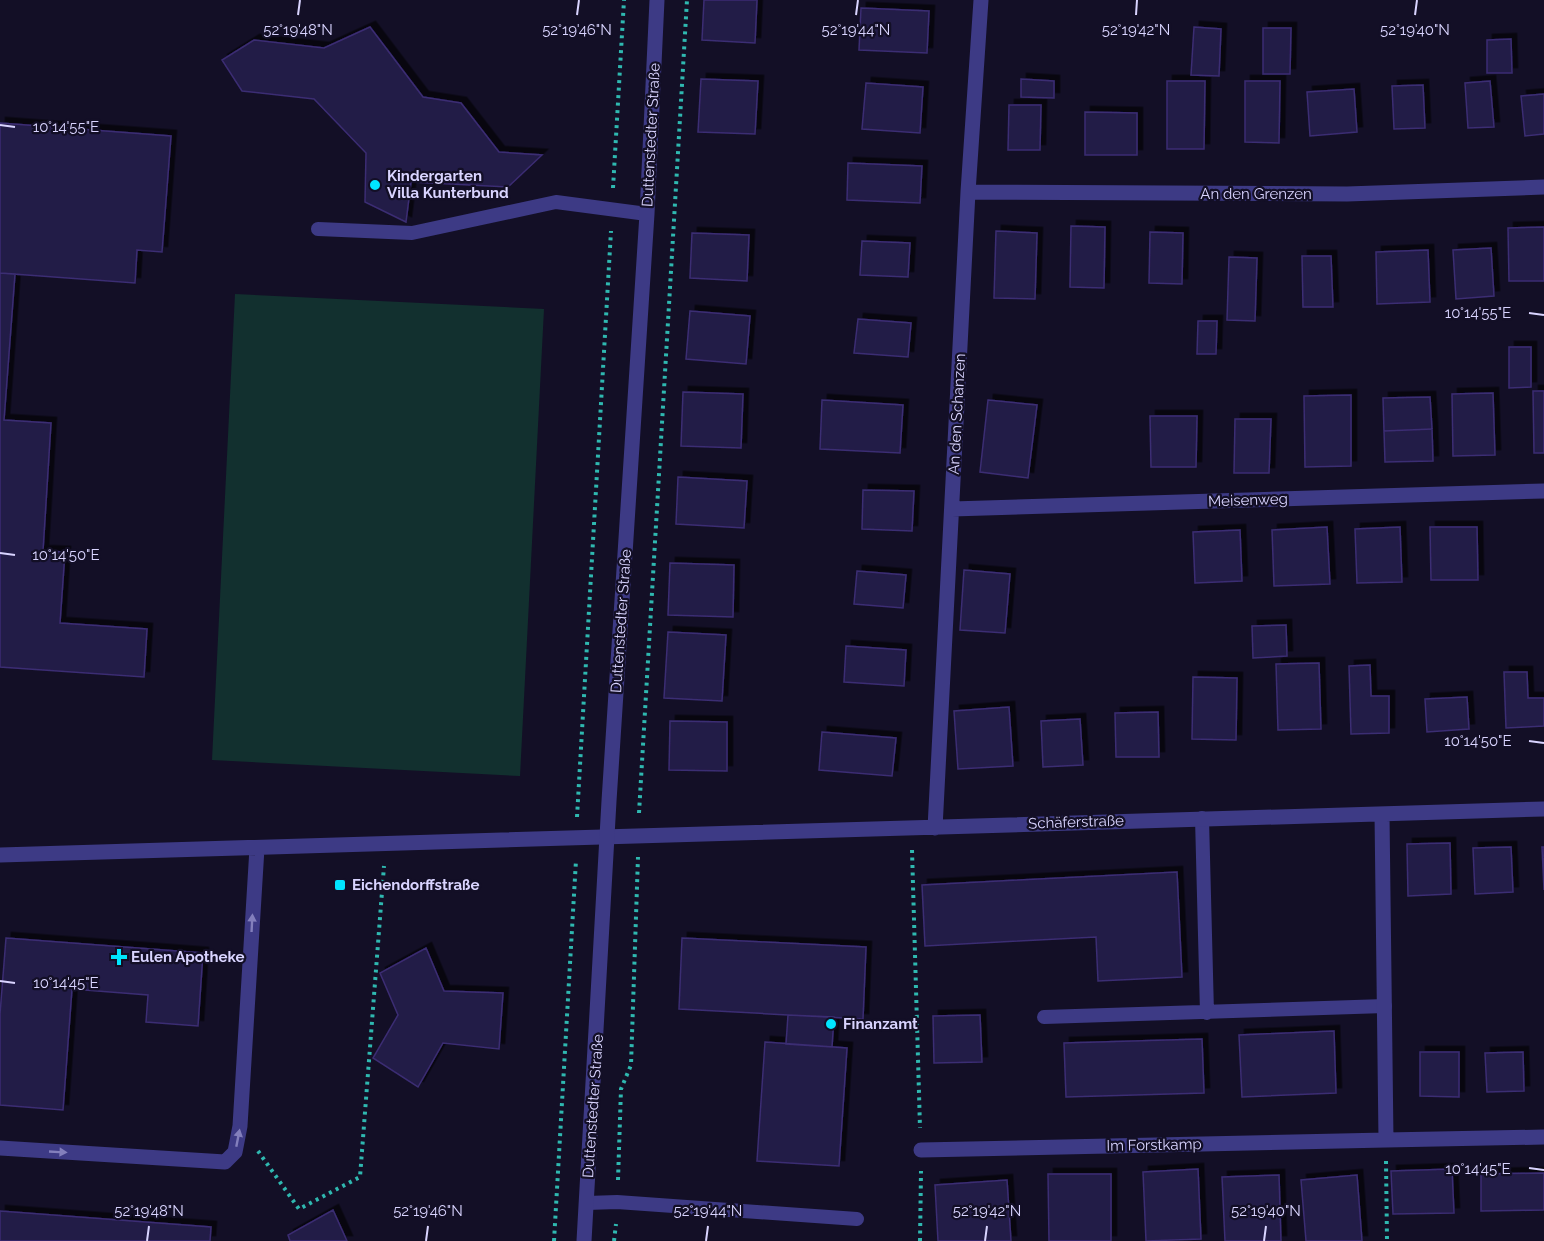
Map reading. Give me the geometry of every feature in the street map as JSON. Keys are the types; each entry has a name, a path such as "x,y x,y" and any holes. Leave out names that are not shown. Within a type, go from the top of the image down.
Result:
{"street":[{"name":"Duttenstedter Straße","path":"584,1241 647,214 657,0"},
{"name":"An den Schanzen","path":"935,828 968,192 981,0"},
{"name":"An den Grenzen","path":"968,192 1347,194 1544,186"},
{"name":"Meisenweg","path":"952,508 1544,491"},
{"name":"Schäferstraße","path":"608,837 1544,809"},
{"path":"1382,814 1386,1140"},
{"path":"0,855 608,837"},
{"path":"0,1148 225,1162 235,1152 240,1126 257,848"},
{"name":"Im Forstkamp","path":"921,1150 1544,1137"}],"lane":[{"path":"318,229 412,233 446,228 556,202 647,214"},
{"path":"1202,818 1207,1012"},
{"path":"1044,1017 1384,1006"},
{"path":"587,1203 617,1202 857,1219"}],"path":[{"path":"577,804 624,0"},
{"path":"639,798 687,0"},
{"path":"911,828 921,1150 920,1241"},
{"path":"240,1126 299,1209 360,1177 385,844"},
{"path":"554,1241 574,908"},
{"path":"614,1241 621,1089 631,1065 635,910"},
{"path":"1386,1140 1387,1241"}],"green space":[{"path":"235,294 544,309 520,776 212,760"}],"building":[{"path":"704,0 757,0 755,43 702,40"},
{"path":"861,8 929,11 927,53 859,50"},
{"path":"370,27 423,97 461,103 499,152 542,155 508,187 411,182 406,222 365,202 366,153 314,99 242,91 222,60 254,40 324,48"},
{"path":"1194,27 1221,29 1219,76 1191,75"},
{"path":"1263,28 1291,28 1290,74 1263,74"},
{"path":"1511,39 1512,73 1487,73 1487,40"},
{"path":"701,79 758,81 755,134 698,132"},
{"path":"1021,79 1054,81 1054,98 1021,97"},
{"path":"1167,81 1205,81 1204,149 1167,149"},
{"path":"1245,81 1280,81 1279,143 1245,142"},
{"path":"1490,81 1494,127 1468,128 1465,83"},
{"path":"866,83 923,87 920,133 862,129"},
{"path":"1423,85 1425,128 1394,129 1392,86"},
{"path":"1354,89 1357,132 1310,136 1307,92"},
{"path":"1544,94 1544,134 1525,136 1521,96"},
{"path":"1009,105 1041,105 1040,150 1008,150"},
{"path":"1085,112 1137,113 1137,155 1085,155"},
{"path":"0,123 171,136 162,252 137,250 135,283 0,273"},
{"path":"848,163 922,166 920,203 847,200"},
{"path":"1071,226 1105,227 1104,288 1070,287"},
{"path":"1544,227 1544,281 1509,281 1508,228"},
{"path":"996,231 1037,233 1035,299 994,298"},
{"path":"1150,232 1183,233 1182,284 1149,283"},
{"path":"692,233 749,235 747,281 690,278"},
{"path":"862,241 910,243 908,277 860,275"},
{"path":"1491,248 1494,296 1456,299 1453,250"},
{"path":"1428,250 1430,302 1377,304 1376,252"},
{"path":"1302,256 1331,256 1333,307 1303,307"},
{"path":"1229,257 1257,258 1255,321 1227,320"},
{"path":"0,273 15,274 4,420 51,423 43,551 65,552 60,623 147,629 144,677 0,667"},
{"path":"690,311 750,316 746,364 686,359"},
{"path":"858,319 911,323 908,357 854,353"},
{"path":"1198,321 1217,321 1216,354 1197,354"},
{"path":"1509,347 1531,347 1531,387 1509,388"},
{"path":"1533,391 1544,391 1544,453 1534,453"},
{"path":"683,392 743,394 741,448 681,446"},
{"path":"1493,393 1495,455 1453,456 1452,394"},
{"path":"1351,395 1351,466 1305,467 1304,396"},
{"path":"1430,397 1432,429 1384,431 1383,398"},
{"path":"822,400 903,405 900,453 820,449"},
{"path":"988,400 1037,405 1028,478 980,472"},
{"path":"1150,416 1197,416 1196,467 1151,467"},
{"path":"1235,419 1271,419 1269,473 1234,473"},
{"path":"1432,429 1433,461 1385,462 1384,431"},
{"path":"678,477 747,481 744,528 676,524"},
{"path":"863,490 914,491 912,531 862,529"},
{"path":"1327,527 1330,584 1274,586 1272,530"},
{"path":"1400,527 1402,582 1357,583 1355,529"},
{"path":"1430,527 1477,527 1478,580 1431,580"},
{"path":"1240,530 1242,581 1195,583 1193,532"},
{"path":"670,563 734,565 733,617 668,615"},
{"path":"964,570 1010,574 1005,633 960,630"},
{"path":"857,571 906,575 903,608 854,604"},
{"path":"1286,625 1287,656 1253,658 1252,626"},
{"path":"668,632 726,635 722,701 664,698"},
{"path":"846,646 906,650 904,686 844,682"},
{"path":"1319,663 1321,729 1278,730 1276,664"},
{"path":"1370,665 1371,696 1389,696 1389,733 1351,734 1349,666"},
{"path":"1504,672 1527,672 1528,698 1544,698 1544,726 1506,728"},
{"path":"1193,677 1237,678 1236,740 1192,739"},
{"path":"1467,697 1469,729 1427,732 1425,699"},
{"path":"1009,707 1013,766 958,769 954,711"},
{"path":"1158,712 1159,757 1116,757 1115,713"},
{"path":"1080,719 1083,765 1043,767 1041,721"},
{"path":"670,721 727,722 727,771 669,770"},
{"path":"822,732 896,738 892,776 819,770"},
{"path":"1450,843 1451,894 1408,896 1407,844"},
{"path":"1511,847 1513,892 1475,894 1473,848"},
{"path":"1542,847 1544,847 1544,890"},
{"path":"1177,872 1182,977 1098,981 1096,937 925,946 922,885"},
{"path":"6,938 203,953 198,1026 146,1022 148,995 72,989 63,1110 0,1105 0,1014"},
{"path":"682,938 866,947 863,1019 679,1009"},
{"path":"426,948 444,991 503,993 499,1049 443,1043 418,1087 373,1058 398,1015 380,973"},
{"path":"788,1015 834,1017 832,1047 786,1044"},
{"path":"980,1015 982,1062 934,1063 933,1016"},
{"path":"1334,1031 1336,1093 1242,1097 1239,1035"},
{"path":"1202,1039 1204,1093 1066,1097 1064,1043"},
{"path":"765,1042 847,1048 839,1166 757,1161"},
{"path":"1420,1052 1459,1052 1459,1097 1420,1096"},
{"path":"1523,1052 1524,1091 1487,1092 1485,1053"},
{"path":"1198,1169 1201,1239 1146,1241 1143,1172"},
{"path":"1452,1169 1454,1213 1393,1214 1391,1171"},
{"path":"1544,1173 1544,1210 1481,1211 1481,1174"},
{"path":"1048,1174 1111,1174 1111,1241 1049,1241"},
{"path":"1279,1175 1281,1241 1225,1241 1222,1177"},
{"path":"1357,1175 1362,1241 1306,1241 1301,1180"},
{"path":"1007,1180 1011,1241 938,1241 935,1185"},
{"path":"333,1210 347,1241 290,1241 288,1235"},
{"path":"0,1211 211,1227 210,1241 0,1241"}],"place":[{"name":"Kindergarten Villa Kunterbund","path":"375,185"},
{"name":"Eichendorffstraße","path":"340,885"},
{"name":"Eulen Apotheke","path":"119,957"},
{"name":"Finanzamt","path":"831,1024"}]}
